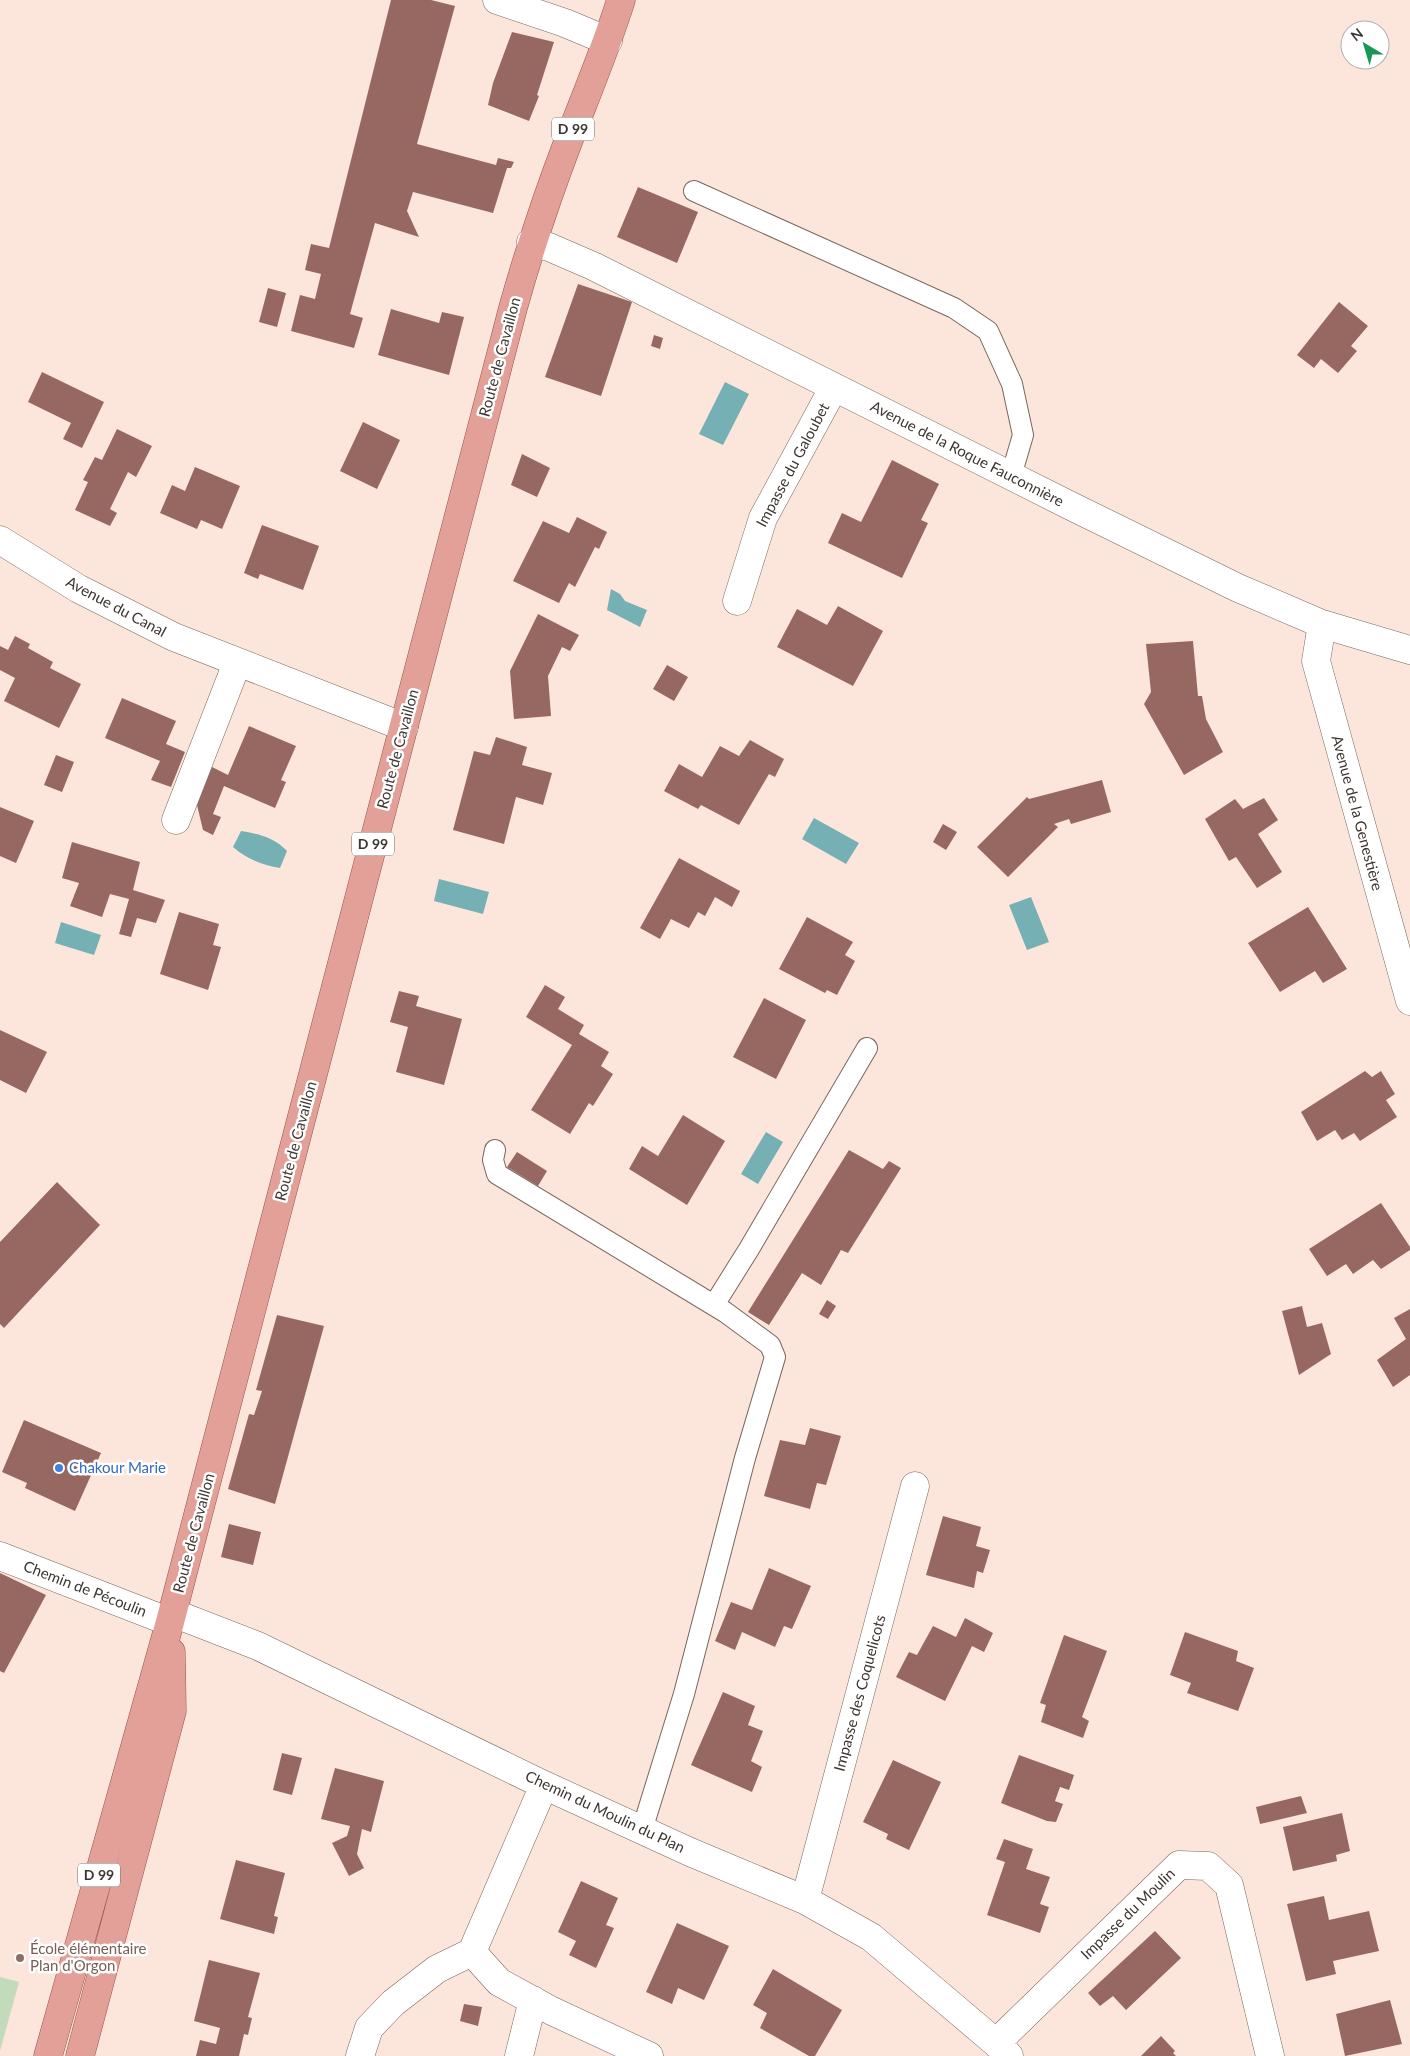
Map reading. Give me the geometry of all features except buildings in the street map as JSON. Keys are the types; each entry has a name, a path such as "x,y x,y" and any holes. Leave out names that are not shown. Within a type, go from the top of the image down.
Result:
{"main road":[{"name":"Route de Cavaillon","path":"48,2056 171,1618 531,242 568,140 608,41 621,0"},
{"name":"Route de Cavaillon","path":"80,2056 172,1711 171,1618"}],"street":[{"path":"497,0 565,23 608,41"},
{"name":"Avenue de la Roque Fauconnière","path":"531,242 549,247 593,266 1238,588 1322,624 1410,650"},
{"name":"Impasse du Galoubet","path":"736,601 763,518 834,387"},
{"name":"Avenue du Canal","path":"0,540 78,589 174,637 404,727"},
{"name":"Avenue de la Genestière","path":"1322,624 1316,660 1410,1001"},
{"path":"176,820 238,663"},
{"name":"Impasse des Coquelicots","path":"805,1900 916,1486"},
{"name":"Chemin de Pécoulin","path":"0,1556 171,1618"},
{"name":"Chemin du Moulin du Plan","path":"171,1618 258,1646 544,1785 642,1830 805,1900 870,1937 1003,2049"},
{"path":"360,2056 369,2028 393,2003 437,1969 472,1952 544,1785"},
{"name":"Impasse du Moulin","path":"1003,2049 1179,1865 1208,1866 1229,1885 1270,2056"},
{"path":"472,1952 499,1982 649,2056"},
{"path":"519,2056 533,2000"}],"lane":[{"path":"694,191 954,308 988,331 1012,384 1023,435 1011,476"},
{"path":"714,1305 867,1048"},
{"path":"495,1150 492,1160 497,1174 714,1305 770,1345 775,1357 745,1458 684,1694 642,1830"}],"green space":[{"path":"0,1977 19,1982 0,2051"}],"water":[{"path":"725,382 749,394 723,445 699,434"},
{"path":"611,589 620,594 625,601 647,610 640,627 607,610"},
{"path":"814,818 859,843 846,864 802,839"},
{"path":"241,831 266,837 282,846 287,851 280,868 255,861 233,847"},
{"path":"439,879 489,892 483,914 434,901"},
{"path":"1031,897 1049,942 1027,950 1009,905"},
{"path":"61,922 101,935 94,955 55,943"},
{"path":"766,1132 783,1142 758,1184 741,1174"}],"place":[{"name":"Chakour Marie","path":"59,1468"},
{"name":"École élémentaire Plan d'Orgon","path":"20,1958"}]}
